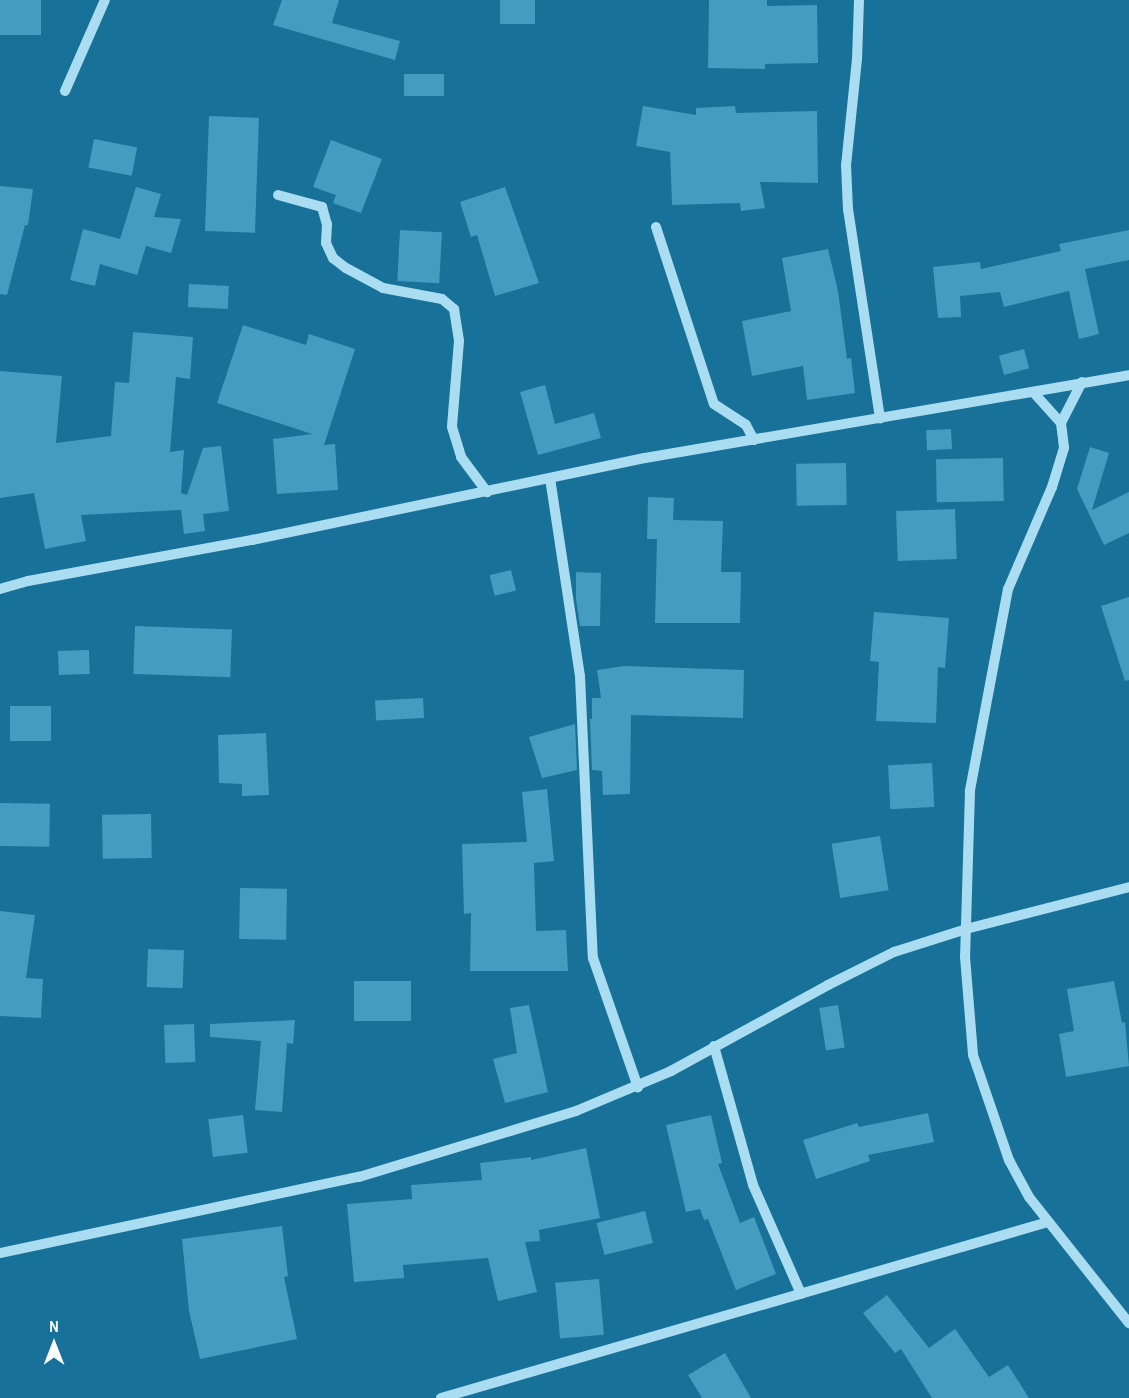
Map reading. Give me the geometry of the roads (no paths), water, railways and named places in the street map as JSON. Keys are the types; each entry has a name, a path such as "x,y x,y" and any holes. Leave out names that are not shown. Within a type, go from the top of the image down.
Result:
{"street":[{"path":"65,91 105,0"},
{"path":"859,0 846,165 848,198 880,419"},
{"path":"278,195 322,207 327,224 326,243 333,258 346,268 383,288 442,299 454,309 459,341 452,427 461,457 487,492"},
{"path":"656,227 714,404 746,424 754,440"},
{"path":"0,589 28,581 252,540 645,458 1129,375"},
{"path":"1082,382 1061,423 1064,448 1052,487 1008,589 970,791 965,957 973,1055 1009,1160 1029,1197 1129,1323"},
{"path":"1034,393 1061,423"},
{"path":"550,478 580,676 593,958 638,1087"},
{"path":"0,1253 47,1245 359,1177 576,1111 638,1087 894,952 966,929 1129,887"},
{"path":"714,1046 753,1185 801,1294"},
{"path":"441,1398 1048,1222"}]}
